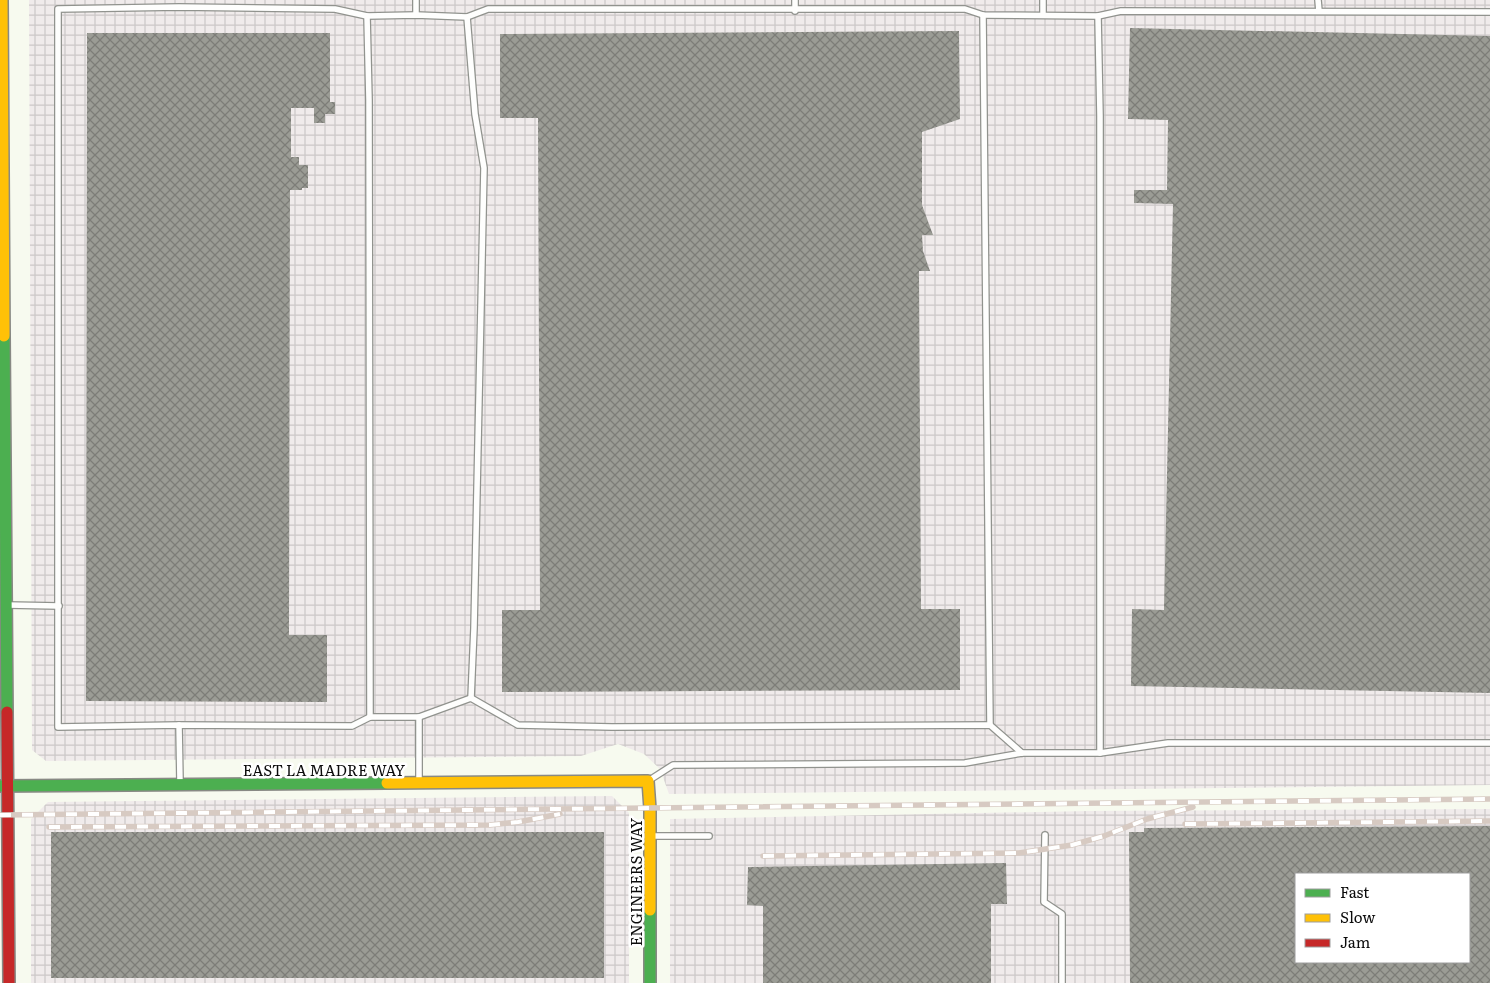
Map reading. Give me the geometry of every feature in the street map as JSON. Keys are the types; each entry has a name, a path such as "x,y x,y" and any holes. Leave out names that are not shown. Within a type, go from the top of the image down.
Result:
{"street":[{"path":"2,0 2,300 7,605 4,685 4,786 9,983"},
{"name":"EAST LA MADRE WAY","path":"4,786 648,781"},
{"name":"ENGINEERS WAY","path":"648,781 650,983"}],"lane":[{"path":"179,0 179,7"},
{"path":"416,0 416,15"},
{"path":"795,0 795,11"},
{"path":"1042,0 1042,15"},
{"path":"1318,0 1318,11"},
{"path":"472,698 419,717 370,718 352,726 179,725 58,727 58,9 179,7 335,9 367,16 467,17 488,9 795,11 965,9 983,15 1098,16 1121,11 1490,12"},
{"path":"983,15 990,725"},
{"path":"367,16 370,100 370,718"},
{"path":"1098,16 1100,116 1100,753"},
{"path":"467,17 475,114 484,168 472,698"},
{"path":"7,605 59,606"},
{"path":"472,698 518,725 612,727 990,725 1022,753"},
{"path":"419,717 419,783"},
{"path":"179,725 180,784"},
{"path":"648,781 674,765 965,763 1022,753 1100,753 1168,743 1490,743"},
{"path":"1045,835 1044,902 1062,914 1062,983"},
{"path":"650,836 709,836"}],"shaded area":[{"path":"29,0 1490,0 1490,785 669,794 660,769 644,754 618,744 581,756 46,761 32,750"},
{"path":"612,796 629,813 629,983 31,983 31,819 48,802"},
{"path":"1490,809 1490,983 670,983 670,819 1089,811"}],"building":[{"path":"1130,28 1490,36 1490,693 1131,686 1132,609 1164,610 1173,204 1134,203 1134,190 1167,190 1168,120 1128,119"},
{"path":"959,31 960,119 922,132 922,205 933,235 922,235 923,251 930,271 919,271 921,609 960,609 960,690 502,692 502,610 540,610 538,118 500,118 500,34"},
{"path":"87,33 330,33 330,102 335,102 335,114 325,114 325,123 314,123 314,108 291,108 291,157 299,157 299,165 308,165 308,188 290,190 289,635 327,635 327,702 86,701"},
{"path":"1490,826 1490,983 1130,983 1129,832 1144,832 1144,828"},
{"path":"51,832 604,832 604,978 51,978"},
{"path":"1006,863 1007,904 991,904 991,983 763,983 763,906 747,905 748,867"}],"railway":[{"path":"0,815 1490,799"},
{"path":"763,856 1019,853 1072,845 1104,836 1147,819 1193,807"},
{"path":"49,827 490,825 560,814"},
{"path":"1185,824 1490,821"}],"traffic: fast":[{"path":"4,336 7,712"},
{"path":"0,786 387,783"},
{"path":"650,910 650,983"}],"traffic: slow":[{"path":"2,0 4,336"},
{"path":"387,783 648,781 650,809 650,910"}],"traffic: jam":[{"path":"7,712 9,983"}]}
